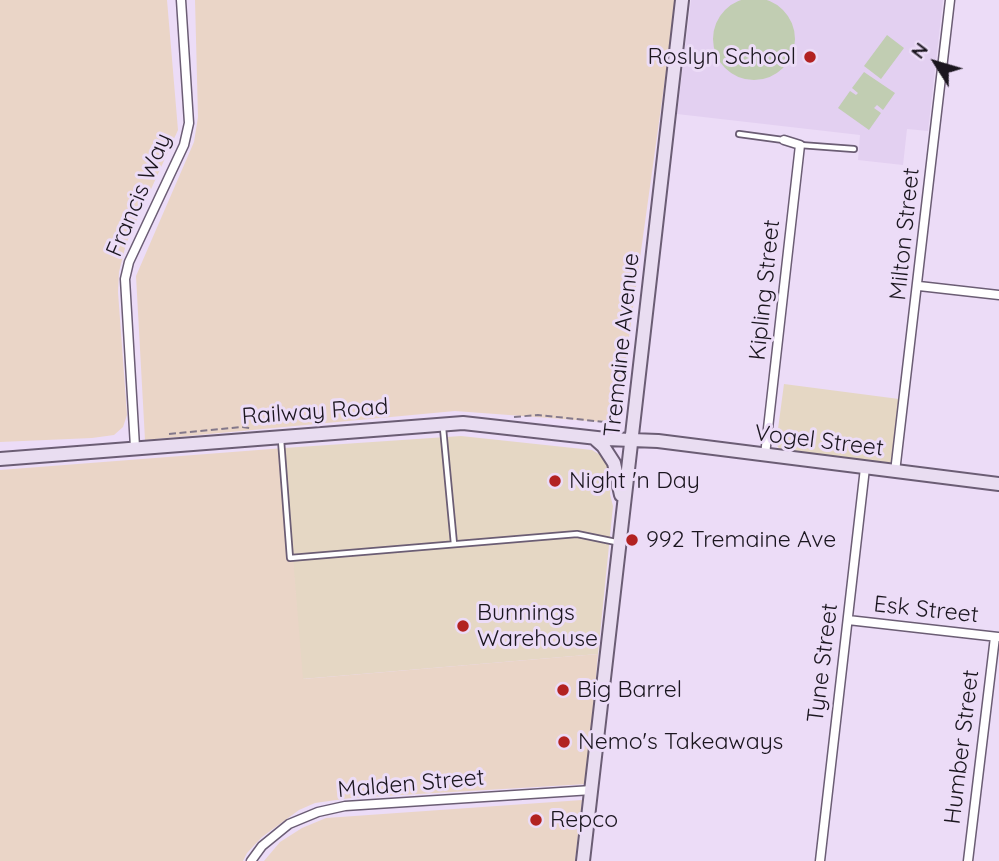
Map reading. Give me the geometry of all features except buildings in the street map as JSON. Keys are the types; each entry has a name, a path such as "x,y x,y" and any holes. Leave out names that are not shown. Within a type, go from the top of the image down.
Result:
{"main road":[{"name":"Tremaine Avenue","path":"583,861 682,0"},
{"name":"Railway Road","path":"0,459 443,423 480,424 633,440"},
{"path":"594,437 614,463 624,507"},
{"name":"Vogel Street","path":"633,440 999,484"}],"street":[{"name":"Francis Way","path":"135,447 125,279 129,262 184,145 189,123 181,0"},
{"name":"Milton Street","path":"895,471 919,286 950,0"},
{"path":"784,140 800,145"},
{"name":"Kipling Street","path":"765,455 800,145"},
{"path":"919,286 999,295"},
{"name":"Tyne Street","path":"820,861 865,468"},
{"name":"Esk Street","path":"848,620 997,637"},
{"name":"Humber Street","path":"968,861 997,637"},
{"name":"Malden Street","path":"251,861 262,846 289,824 318,812 345,806 592,790"}],"lane":[{"path":"739,134 784,140"},
{"path":"800,145 854,149"},
{"path":"443,423 454,545"},
{"path":"281,436 290,558 577,534 620,543"}],"path":[{"path":"580,421 583,424"}],"shaded area":[{"path":"0,0 167,0 178,130 126,244 119,272 118,292 127,415 123,427 114,435 0,442"},
{"path":"195,0 676,0 617,423 455,411 145,440 136,276 194,142 198,117"},
{"name":"Roslyn School","path":"691,0 943,0 928,131 907,129 903,165 858,160 860,135 677,114"},
{"path":"784,384 899,399 891,462 888,464 780,450 776,444"},
{"path":"461,436 592,450 605,458 612,474 610,494 613,506 598,654 302,679 284,448"},
{"path":"284,448 303,679 598,654 587,784 351,798 315,803 299,810 262,837 243,861 0,861 0,470"},
{"path":"582,800 575,861 264,861 280,842 302,828 326,818"}],"green space":[{"path":"754,-2 770,2 783,10 791,23 795,39 791,55 783,68 770,76 754,80 738,76 725,68 717,55 713,39 717,23 725,10 738,2"},
{"path":"887,35 904,48 881,79 864,66"},
{"path":"864,72 895,93 883,110 877,105 874,108 881,113 869,130 838,108 850,91 856,95 858,93 852,88"}],"place":[{"name":"Roslyn School","path":"810,57"},
{"name":"Night 'n Day","path":"555,481"},
{"name":"992 Tremaine Ave","path":"632,540"},
{"name":"Bunnings Warehouse","path":"463,626"},
{"name":"Big Barrel","path":"563,690"},
{"name":"Nemo's Takeaways","path":"564,742"},
{"name":"Repco","path":"536,820"}]}
